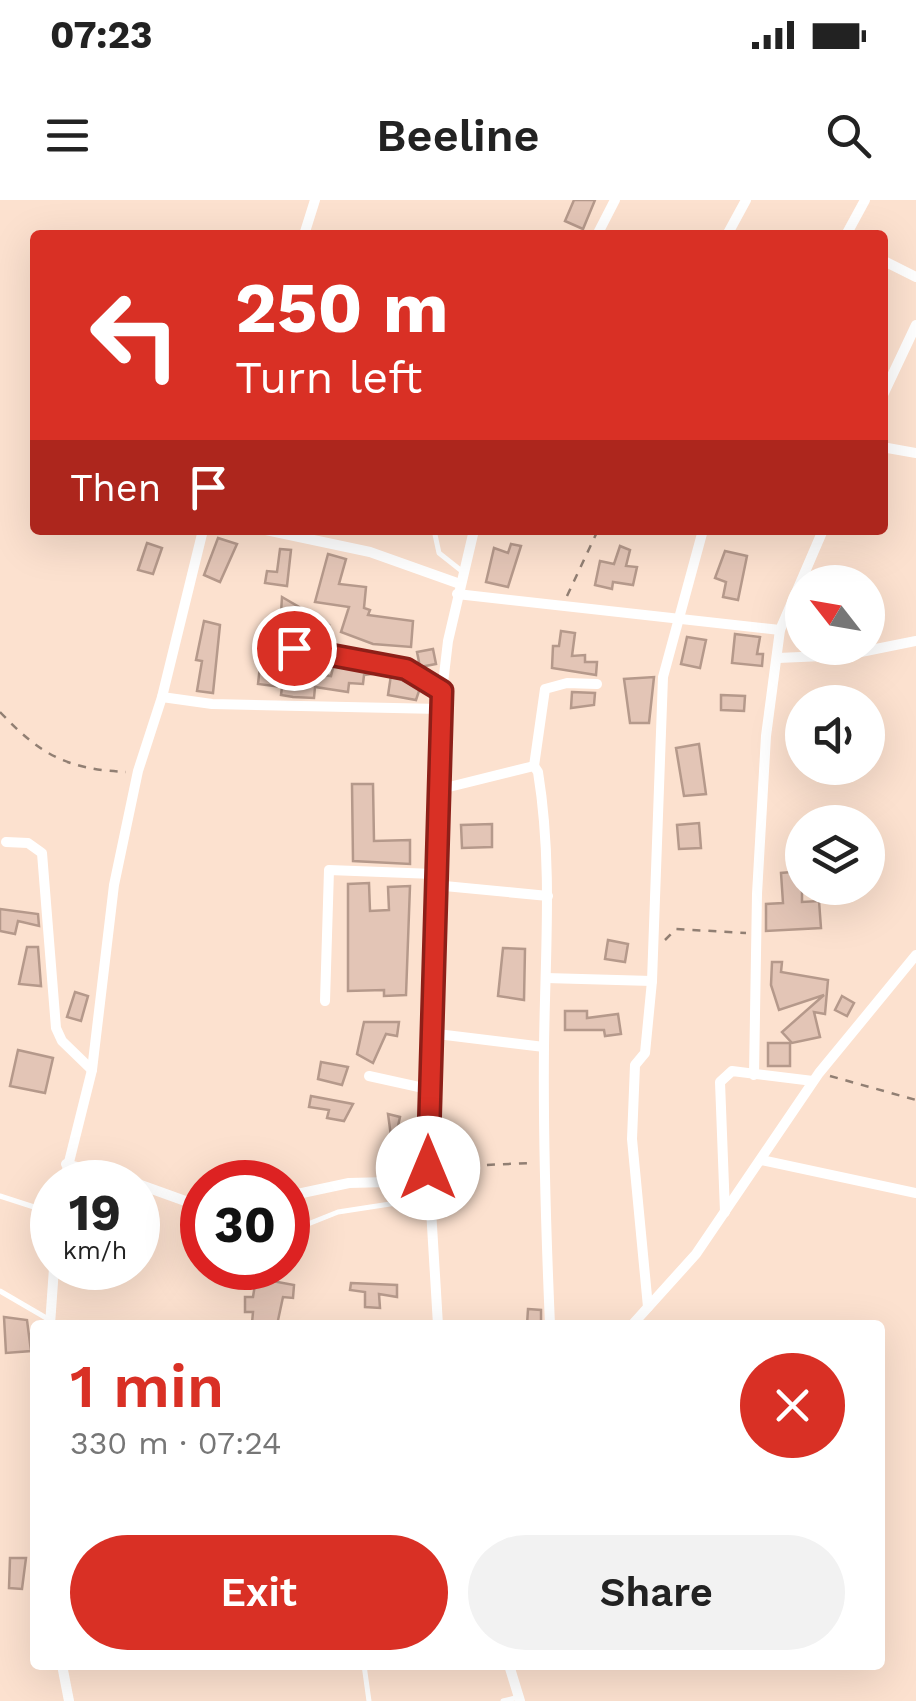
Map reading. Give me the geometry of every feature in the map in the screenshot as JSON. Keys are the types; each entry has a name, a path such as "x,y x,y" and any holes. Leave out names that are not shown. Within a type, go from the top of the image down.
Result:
{"street":[{"path":"306,230 316,200"},
{"path":"600,230 615,200"},
{"path":"730,230 746,200"},
{"path":"851,230 866,200"},
{"path":"888,263 916,278"},
{"path":"888,384 916,325"},
{"path":"888,448 916,453"},
{"path":"67,1160 92,1070 114,885 138,771 162,697 202,535"},
{"path":"290,535 370,552 460,583 558,607 780,630"},
{"path":"438,1320 428,1181 428,1033 440,709 460,583 473,535"},
{"path":"648,1307 632,1139 635,1065 646,1053 652,981 662,694 677,622 703,535"},
{"path":"754,1075 766,736 780,630 821,535"},
{"path":"778,658 846,655 916,641"},
{"path":"294,648 406,669 442,691"},
{"path":"550,1320 542,1163 546,818 534,766 545,689 567,682 597,684"},
{"path":"162,697 212,704 440,709"},
{"path":"437,790 534,766"},
{"path":"6,842 28,843 42,853 56,1028 62,1041 92,1070"},
{"path":"325,1001 329,870 548,896"},
{"path":"636,1320 696,1254 816,1077 916,955"},
{"path":"546,978 652,981"},
{"path":"428,1033 544,1047"},
{"path":"725,1212 720,1082 732,1071 816,1077"},
{"path":"369,1076 428,1089"},
{"path":"761,1160 916,1193"},
{"path":"310,1191 350,1183 428,1181"},
{"path":"50,1320 52,1290"},
{"path":"63,1670 69,1701"},
{"path":"511,1670 520,1699"}],"lane":[{"path":"435,535 439,553 460,583"},
{"path":"0,1196 30,1206"},
{"path":"310,1223 338,1212 429,1198"},
{"path":"0,1292 45,1320"},
{"path":"365,1670 369,1701"},
{"path":"503,1701 520,1699"}],"path":[{"path":"558,607 576,582 596,535"},
{"path":"0,712 36,750 92,768 138,771"},
{"path":"654,940 669,940 676,929 757,934"},
{"path":"816,1077 916,1100"},
{"path":"428,1168 542,1163"}],"building":[{"path":"574,200 595,200 583,229 565,221"},
{"path":"218,538 237,544 220,582 204,575"},
{"path":"147,543 162,548 153,574 138,570"},
{"path":"511,544 521,546 508,587 486,582 494,548 508,553"},
{"path":"620,546 630,550 626,566 637,567 633,585 613,582 612,589 595,585 600,561 614,564"},
{"path":"280,549 291,550 287,586 265,583 267,571 277,572"},
{"path":"725,551 747,556 738,600 723,597 726,582 715,578"},
{"path":"328,554 346,559 339,584 366,587 364,608 370,610 368,615 413,621 411,647 373,644 341,632 349,607 315,602"},
{"path":"282,597 299,607 298,614 281,613"},
{"path":"315,616 329,625 322,635 308,626"},
{"path":"204,621 220,625 213,693 197,691 202,661 196,660"},
{"path":"561,631 575,633 572,656 585,655 585,662 597,662 596,675 552,668 553,646 559,646"},
{"path":"735,634 760,637 757,654 763,654 762,666 732,663"},
{"path":"687,637 706,640 700,668 681,664"},
{"path":"433,649 436,664 420,667 417,652"},
{"path":"261,657 286,661 285,670 291,671 331,676 334,664 380,673 364,675 363,684 349,683 348,692 315,687 314,698 293,697 281,695 282,687 258,684"},
{"path":"391,675 420,688 416,700 388,695"},
{"path":"654,677 649,723 630,723 624,679"},
{"path":"572,692 595,693 594,705 571,708"},
{"path":"721,695 745,696 744,711 721,710"},
{"path":"699,744 706,794 684,796 676,748"},
{"path":"352,784 373,784 374,841 410,840 410,864 353,861"},
{"path":"699,823 701,848 679,849 677,825"},
{"path":"492,824 492,847 462,848 461,825"},
{"path":"781,873 785,873 785,905 819,905 821,928 766,931 766,904 783,903"},
{"path":"369,883 370,911 389,910 388,887 410,886 406,995 384,996 384,990 348,991 348,884"},
{"path":"0,909 38,914 39,926 18,921 15,934 0,931"},
{"path":"608,940 628,944 625,962 605,959"},
{"path":"27,947 38,947 41,986 19,984"},
{"path":"503,948 525,949 524,1000 498,996"},
{"path":"772,962 782,962 781,972 828,980 825,1014 814,1012 820,1037 792,1043 782,1032 824,995 779,1010 771,985"},
{"path":"75,992 88,996 81,1021 67,1017"},
{"path":"842,996 854,1003 847,1016 835,1010"},
{"path":"565,1011 587,1011 587,1018 618,1014 621,1034 605,1036 604,1030 565,1030"},
{"path":"364,1022 399,1022 397,1036 386,1034 373,1063 357,1054"},
{"path":"768,1043 790,1043 790,1066 768,1066"},
{"path":"18,1050 53,1058 45,1093 10,1086"},
{"path":"321,1062 348,1067 342,1085 318,1079"},
{"path":"311,1096 353,1104 344,1121 327,1118 329,1110 309,1107"},
{"path":"388,1114 400,1117 398,1126 418,1129 396,1135 393,1151"},
{"path":"351,1283 397,1285 397,1297 379,1294 380,1308 365,1307 365,1292 350,1290"},
{"path":"254,1290 294,1290 293,1298 283,1297 278,1320 252,1320 253,1312 245,1312 245,1297 253,1297"},
{"path":"528,1309 541,1310 541,1320 527,1320"},
{"path":"4,1317 27,1320 30,1351 6,1353"},
{"path":"10,1558 26,1558 22,1589 9,1588"}],"route":[{"path":"294,648 406,669 442,691 428,1033 428,1168"}]}
